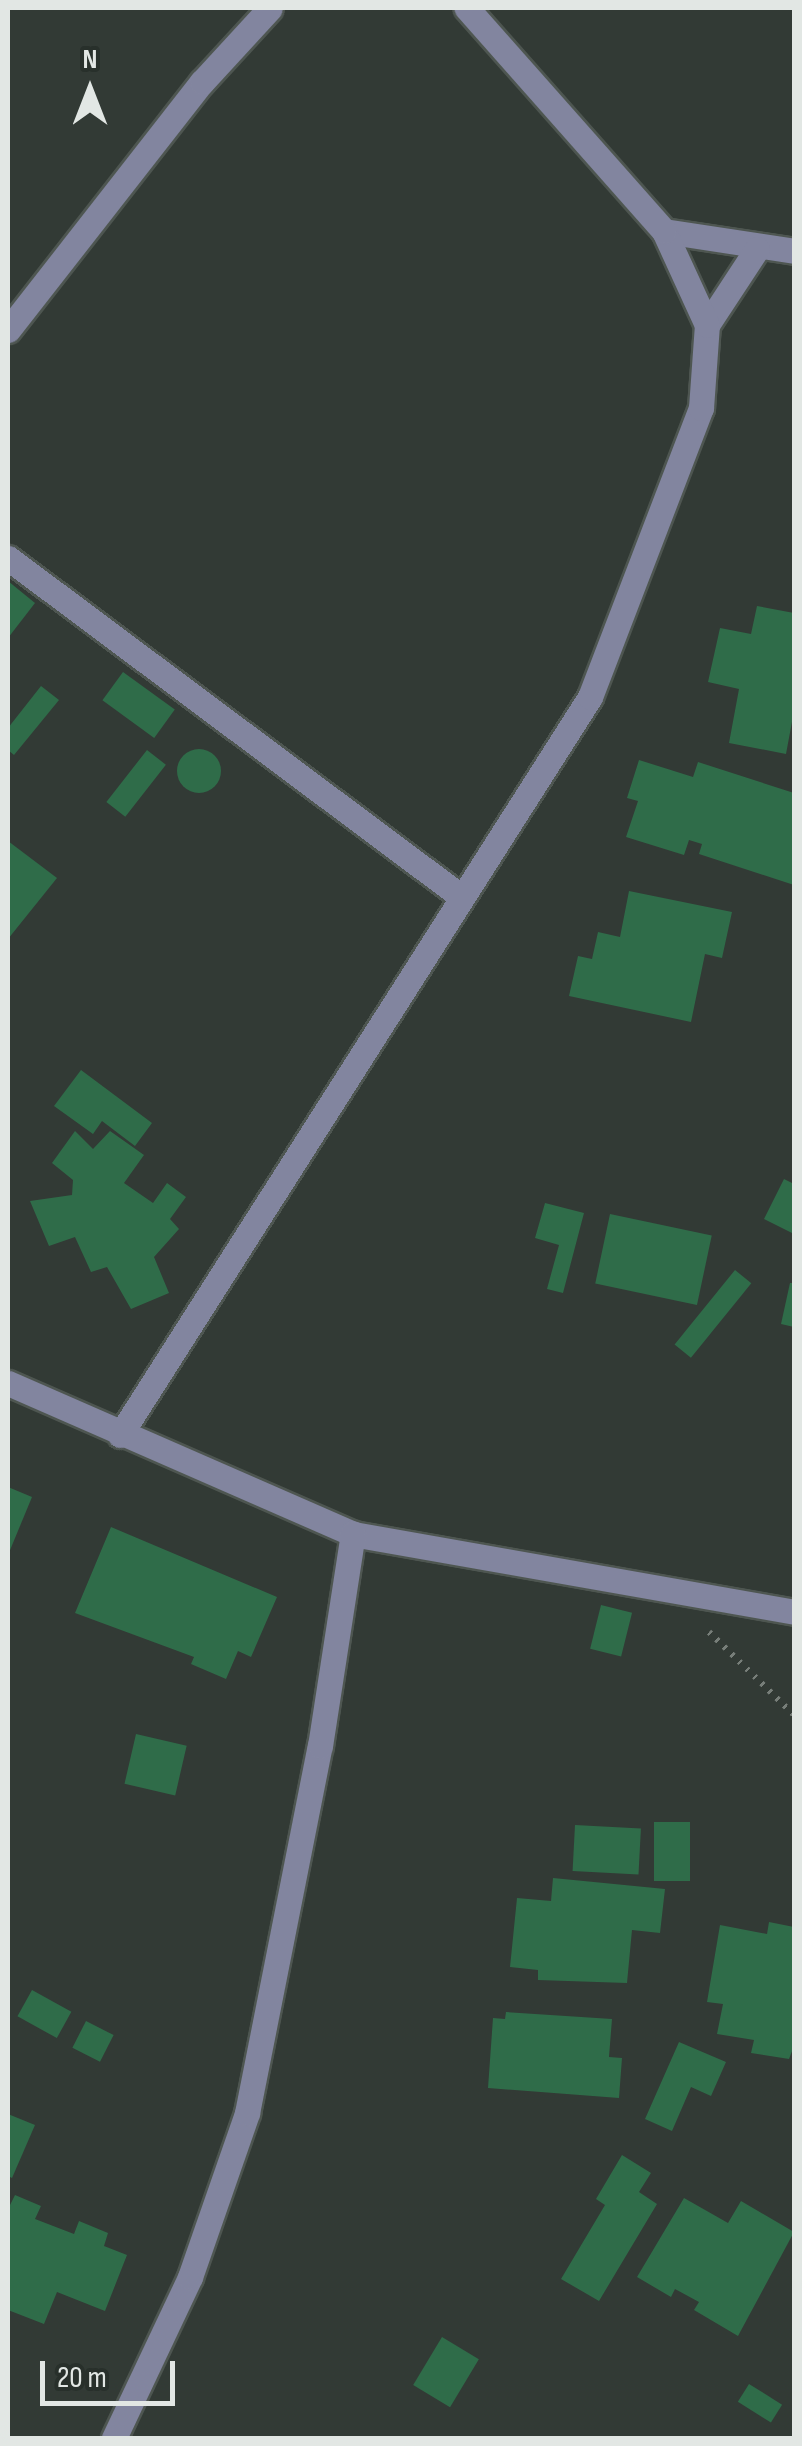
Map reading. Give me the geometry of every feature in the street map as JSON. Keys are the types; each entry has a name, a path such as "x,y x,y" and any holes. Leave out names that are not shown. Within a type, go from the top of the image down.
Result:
{"street":[{"path":"8,330 202,82 270,8"},
{"path":"120,1435 459,895 590,697 701,408 707,324 664,231 467,8"},
{"path":"664,231 757,249 794,250"},
{"path":"707,324 757,249"},
{"path":"8,558 459,895"},
{"path":"8,1384 353,1534 669,1594 794,1612"},
{"path":"114,2438 190,2277 247,2114 320,1746 353,1534"}],"path":[{"path":"669,1594 794,1715"}],"building":[{"path":"8,581 35,603 8,638"},
{"path":"757,606 794,613 794,711 786,754 729,743 739,689 708,682 720,628 751,634"},
{"path":"123,672 175,710 154,738 102,700"},
{"path":"41,686 59,700 14,755 8,750 8,728"},
{"path":"199,749 214,756 221,771 214,786 199,793 184,786 177,771 184,756"},
{"path":"147,750 166,765 125,817 106,802"},
{"path":"639,760 693,777 698,762 794,793 794,885 699,854 702,844 689,840 684,855 626,837 638,801 627,798"},
{"path":"8,841 57,878 8,939"},
{"path":"629,891 732,912 722,958 705,954 691,1022 569,996 578,956 592,959 598,932 620,937"},
{"path":"81,1070 152,1123 135,1146 102,1121 93,1134 54,1106"},
{"path":"75,1131 93,1149 110,1131 144,1155 124,1183 153,1203 167,1183 186,1197 170,1219 179,1229 154,1257 169,1293 131,1309 107,1267 91,1272 75,1237 49,1246 30,1201 72,1195 73,1180 52,1163"},
{"path":"784,1179 794,1184 794,1234 764,1219"},
{"path":"545,1203 584,1213 563,1293 547,1289 559,1245 535,1238"},
{"path":"610,1214 712,1236 697,1305 595,1283"},
{"path":"735,1270 751,1283 691,1358 675,1345"},
{"path":"790,1283 794,1283 794,1327 781,1324"},
{"path":"8,1487 32,1497 8,1555"},
{"path":"111,1527 277,1597 251,1657 238,1651 226,1679 191,1664 194,1657 75,1613"},
{"path":"601,1605 632,1613 621,1656 590,1649"},
{"path":"136,1734 187,1746 175,1795 125,1784"},
{"path":"654,1822 690,1822 690,1881 654,1881"},
{"path":"575,1825 641,1828 639,1874 573,1871"},
{"path":"553,1878 665,1889 660,1933 632,1930 627,1983 538,1980 538,1970 510,1967 517,1898 551,1901"},
{"path":"769,1922 794,1927 794,2046 789,2059 751,2053 754,2040 717,2034 723,2004 707,2002 720,1925 767,1934"},
{"path":"32,1990 71,2012 57,2038 17,2016"},
{"path":"506,2012 612,2019 609,2057 622,2058 619,2098 488,2088 493,2018 505,2019"},
{"path":"86,2021 114,2035 100,2062 72,2048"},
{"path":"679,2042 726,2062 711,2096 691,2087 672,2131 645,2119"},
{"path":"8,2114 35,2125 12,2178 8,2176"},
{"path":"622,2155 651,2173 639,2192 657,2204 599,2301 561,2279 605,2205 596,2199"},
{"path":"15,2195 41,2206 35,2219 74,2234 79,2221 108,2233 104,2246 127,2255 105,2311 57,2292 44,2324 8,2310 8,2209"},
{"path":"684,2198 728,2223 741,2201 794,2232 738,2336 694,2310 699,2302 675,2289 671,2297 637,2277"},
{"path":"442,2337 479,2359 450,2407 413,2385"},
{"path":"749,2384 782,2405 771,2422 738,2402"}]}
